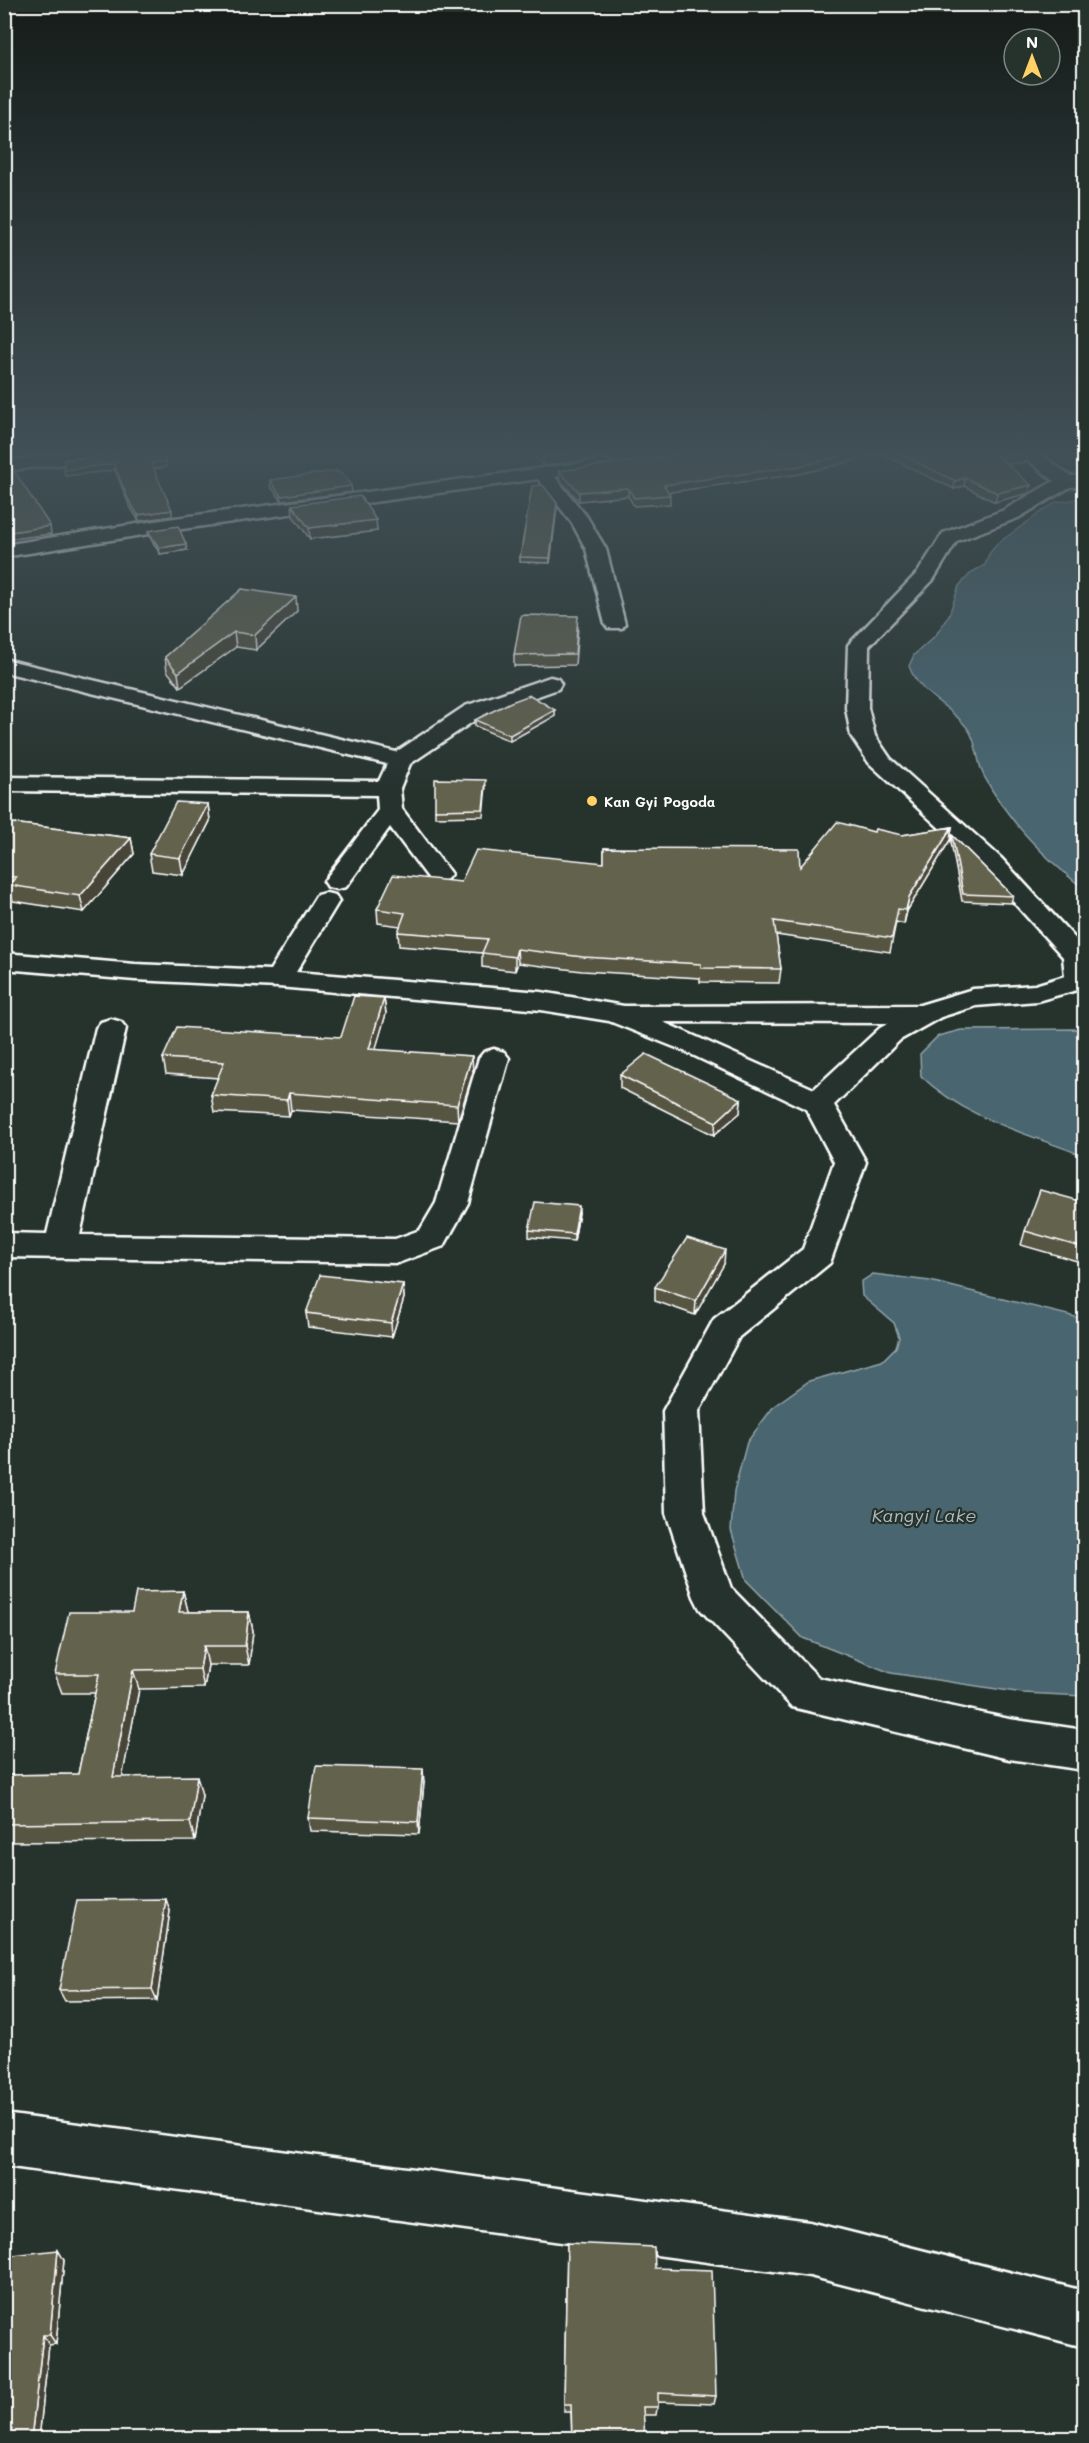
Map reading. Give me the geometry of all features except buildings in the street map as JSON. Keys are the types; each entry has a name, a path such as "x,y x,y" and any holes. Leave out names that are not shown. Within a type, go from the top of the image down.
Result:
{"street":[{"path":"600,566 615,624"},
{"path":"818,1103 890,1034 924,1014 973,998 1047,991 1076,982 1081,970 1077,956 992,863 880,762 863,736 857,708 856,675 860,645 885,616 926,576 932,566"},
{"path":"4,664 400,760"},
{"path":"278,979 389,799 400,760 473,711 550,684"},
{"path":"4,784 389,799"},
{"path":"389,799 438,874"},
{"path":"4,961 278,979 541,1001 616,1013 924,1014"},
{"path":"616,1013 692,1044 818,1103 850,1162 818,1255 726,1328 681,1412 685,1513 714,1596 807,1694 1009,1739 1084,1750"},
{"path":"61,1246 111,1028"},
{"path":"4,1245 398,1251 432,1238 452,1203 494,1058"},
{"path":"4,2140 810,2249 1084,2319"}],"water":[{"path":"983,566 1084,566 1084,889 1028,838 1004,808 984,776 974,740 968,729 961,720 927,693 909,666 914,655 936,635 949,615 959,586 972,572"},
{"path":"1084,1029 1084,1156 978,1115 939,1091 921,1076 920,1054 938,1036 961,1030"},
{"name":"Kangyi Lake","path":"873,1274 930,1281 1084,1319 1084,1696 1023,1693 891,1673 803,1638 746,1580 731,1530 734,1491 747,1442 774,1406 809,1381 882,1361 896,1347 899,1337 894,1323 862,1296 861,1282"}],"place":[{"name":"Kan Gyi Pogoda","path":"592,801"}]}
